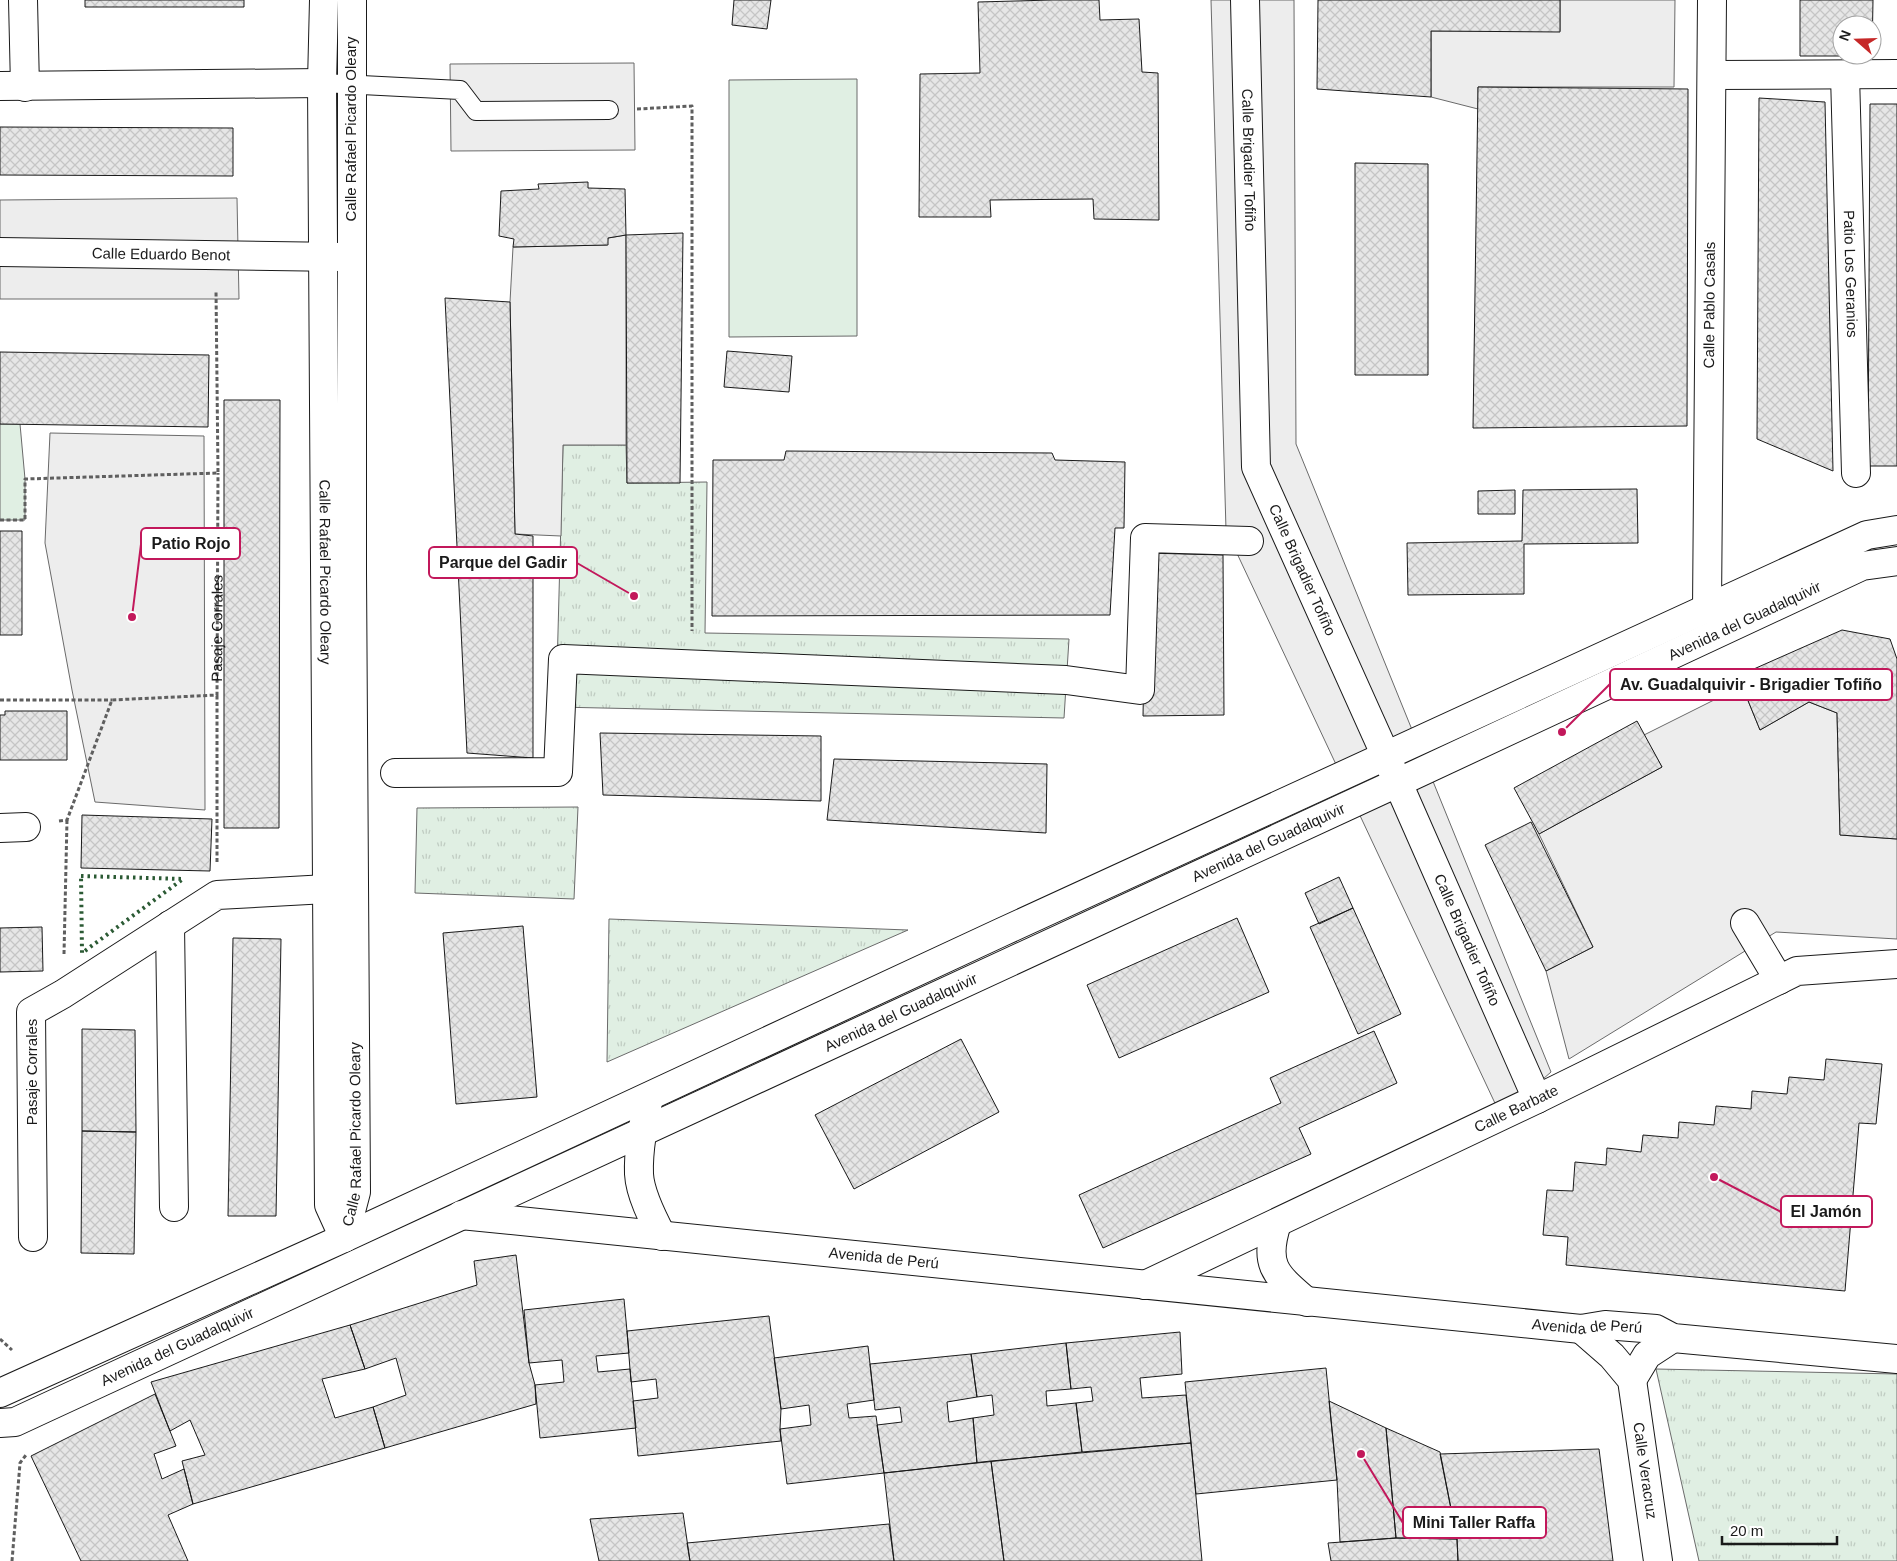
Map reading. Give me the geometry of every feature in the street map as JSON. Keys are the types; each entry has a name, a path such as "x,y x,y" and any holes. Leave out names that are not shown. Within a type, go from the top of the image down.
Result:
{"street":[{"path":"23,0 12,86 322,84"},
{"name":"Calle Rafael Picardo Oleary","path":"324,0 322,84 323,256 341,888"},
{"name":"Calle Rafael Picardo Oleary","path":"344,1238 329,1205 341,888 351,257 352,0"},
{"name":"Calle Brigadier Tofiño","path":"1245,0 1256,467 1537,1099"},
{"name":"Calle Pablo Casals","path":"1707,609 1712,0"},
{"path":"1712,75 1897,74"},
{"name":"Patio Los Geranios","path":"1845,75 1856,473"},
{"name":"Calle Eduardo Benot","path":"0,252 323,256"},
{"path":"323,256 351,257"},
{"name":"Avenida del Guadalquivir","path":"0,1393 344,1238 1385,755 1866,535 1897,530"},
{"path":"395,773 558,772 563,659 1066,680 1140,690 1144,538 1249,542"},
{"name":"Avenida del Guadalquivir","path":"0,1423 15,1422 1398,783 1862,566 1897,561"},
{"path":"216,895 341,888"},
{"name":"Pasaje Corrales","path":"33,1237 31,1012 64,994 216,895"},
{"path":"1745,923 1779,980"},
{"path":"170,925 174,1207"},
{"name":"Calle Barbate","path":"1145,1286 1537,1099 1798,971 1897,964"},
{"path":"649,1096 643,1131 639,1175 650,1214 662,1236"},
{"name":"Avenida de Perú","path":"461,1215 1307,1302 1581,1328 1605,1325 1656,1329 1673,1338 1897,1359"},
{"path":"1277,1223 1272,1240 1272,1260 1280,1278 1307,1302"},
{"path":"344,1238 353,1265"},
{"path":"1581,1328 1612,1356 1632,1380 1648,1355 1673,1338"},
{"name":"Calle Veracruz","path":"1632,1380 1658,1561"}],"lane":[{"path":"322,84 460,90 476,111 609,110"}],"path":[{"path":"609,110 692,106 692,664"},
{"name":"Pasaje Corrales","path":"0,700 112,700 218,694 216,255"},
{"path":"0,520 25,520 25,479 218,473"},
{"path":"216,895 218,694"},
{"path":"64,994 66,820 112,700"},
{"path":"13,828 66,820"},
{"path":"12,1561 20,1463 29,1451"}],"green space":[{"path":"857,79 857,336 729,337 729,80"},
{"path":"0,424 20,424 25,479 25,520 0,520"},
{"path":"563,445 626,445 627,483 707,482 705,633 1069,639 1064,718 556,707"},
{"path":"578,807 574,899 415,893 417,808"},
{"path":"609,919 908,930 607,1062"},
{"path":"1656,1369 1897,1374 1897,1561 1699,1561"}],"shaded area":[{"path":"1211,0 1294,0 1296,444 1551,1072 1501,1116 1226,530"},
{"path":"1560,0 1675,0 1674,87 1478,87 1478,109 1431,97 1431,31 1560,31"},
{"path":"634,63 635,150 451,151 450,64"},
{"path":"237,198 239,299 0,299 0,200"},
{"path":"626,235 626,445 563,445 561,536 515,534 510,302 513,247 607,245 608,238"},
{"path":"50,433 204,436 205,810 95,802 45,543"},
{"path":"1742,686 1760,730 1809,702 1837,713 1840,835 1897,839 1897,939 1776,932 1569,1059 1546,971 1593,947 1539,834 1662,767 1644,735"}],"building":[{"path":"85,0 244,0 244,7 85,7"},
{"path":"734,0 771,0 767,29 732,25"},
{"path":"1099,0 1100,20 1139,19 1142,72 1158,73 1159,220 1094,219 1093,199 990,200 991,217 919,217 920,74 980,73 978,2"},
{"path":"1318,0 1560,0 1560,32 1431,31 1431,97 1317,89"},
{"path":"1800,0 1873,0 1873,15 1832,15 1832,56 1800,56"},
{"path":"1478,87 1688,89 1687,426 1473,428"},
{"path":"1759,98 1825,102 1833,471 1757,439"},
{"path":"1870,104 1897,104 1897,466 1868,466"},
{"path":"0,127 233,128 233,176 0,175"},
{"path":"1355,163 1428,164 1428,375 1355,375"},
{"path":"588,182 588,188 625,189 626,235 608,238 608,245 513,247 514,239 499,236 501,191 539,189 538,184"},
{"path":"683,233 680,483 627,483 626,235"},
{"path":"445,298 510,302 515,534 533,536 533,758 467,753"},
{"path":"727,351 792,356 789,392 724,387"},
{"path":"0,352 209,355 208,427 0,424"},
{"path":"224,400 280,400 279,828 224,828"},
{"path":"786,451 1052,453 1055,460 1125,462 1124,528 1115,528 1110,615 712,616 713,460 784,460"},
{"path":"1637,489 1638,543 1524,544 1524,594 1408,595 1407,543 1522,541 1523,490"},
{"path":"1515,490 1515,514 1478,514 1478,491"},
{"path":"0,531 22,531 22,635 0,635"},
{"path":"1146,553 1223,555 1224,715 1143,716"},
{"path":"1842,630 1890,639 1897,659 1897,839 1840,835 1837,713 1809,702 1760,730 1738,676"},
{"path":"5,711 67,711 67,760 0,760 0,715 5,715"},
{"path":"1637,721 1662,767 1539,834 1514,788"},
{"path":"600,733 821,736 821,801 603,795"},
{"path":"834,759 1047,764 1046,833 827,820"},
{"path":"82,815 212,819 210,871 81,868"},
{"path":"1531,822 1593,947 1546,971 1485,845"},
{"path":"1339,877 1353,908 1319,924 1305,893"},
{"path":"1353,908 1401,1014 1358,1034 1310,927"},
{"path":"1237,918 1269,992 1119,1058 1087,985"},
{"path":"523,926 537,1097 456,1104 443,933"},
{"path":"42,927 43,971 0,972 0,928"},
{"path":"233,938 281,939 276,1216 228,1216"},
{"path":"82,1029 135,1030 136,1132 82,1131"},
{"path":"1374,1031 1397,1083 1299,1128 1311,1154 1103,1248 1079,1195 1281,1103 1270,1078"},
{"path":"961,1039 999,1112 854,1189 815,1115"},
{"path":"1826,1059 1882,1064 1876,1124 1859,1123 1845,1291 1566,1265 1568,1237 1543,1235 1547,1190 1573,1191 1575,1162 1606,1165 1607,1148 1641,1152 1643,1135 1678,1138 1679,1122 1714,1125 1716,1106 1751,1109 1752,1091 1787,1094 1789,1077 1824,1080"},
{"path":"82,1131 136,1132 134,1254 81,1253"},
{"path":"516,1255 529,1363 535,1385 536,1404 385,1448 373,1407 406,1395 396,1358 365,1369 350,1325 477,1285 474,1261"},
{"path":"624,1299 629,1353 596,1356 598,1372 630,1369 636,1428 540,1438 535,1385 564,1382 562,1360 529,1363 524,1310"},
{"path":"769,1316 781,1409 781,1441 638,1456 633,1401 658,1398 656,1379 631,1382 627,1331"},
{"path":"350,1325 365,1369 322,1379 335,1418 373,1407 385,1448 193,1504 182,1461 205,1455 190,1420 170,1431 151,1382"},
{"path":"1180,1332 1182,1374 1140,1378 1142,1398 1186,1395 1191,1443 1082,1452 1076,1403 1093,1401 1091,1387 1071,1389 1066,1343"},
{"path":"1066,1343 1071,1389 1046,1391 1047,1406 1076,1403 1082,1452 977,1463 973,1418 994,1415 992,1395 977,1397 971,1354"},
{"path":"868,1346 874,1400 847,1404 849,1418 876,1416 884,1473 787,1484 780,1429 811,1425 809,1405 781,1409 774,1358"},
{"path":"971,1354 977,1397 947,1402 949,1422 973,1418 977,1463 884,1473 877,1425 902,1422 900,1407 875,1410 870,1364"},
{"path":"1326,1368 1337,1480 1196,1494 1185,1382"},
{"path":"155,1394 176,1446 154,1454 162,1479 184,1469 193,1504 168,1515 188,1561 81,1561 31,1456"},
{"path":"1329,1401 1386,1428 1396,1538 1340,1542 1337,1480"},
{"path":"1386,1428 1440,1452 1457,1539 1396,1538"},
{"path":"1191,1443 1202,1561 1004,1561 991,1461"},
{"path":"1599,1449 1613,1561 1458,1561 1457,1539 1440,1454"},
{"path":"991,1461 1004,1561 894,1561 884,1473"},
{"path":"683,1513 690,1561 599,1561 590,1519"},
{"path":"889,1524 894,1561 690,1561 687,1543"},
{"path":"1396,1538 1457,1539 1458,1561 1331,1561 1328,1543"}],"hedge":[{"path":"81,876 183,879 82,953 81,876"}],"place":[{"name":"Parque del Gadir","path":"634,596"},
{"name":"Patio Rojo","path":"132,617"},
{"name":"Av. Guadalquivir - Brigadier Tofiño","path":"1562,732"},
{"name":"El Jamón","path":"1714,1177"},
{"name":"Mini Taller Raffa","path":"1361,1454"}]}
